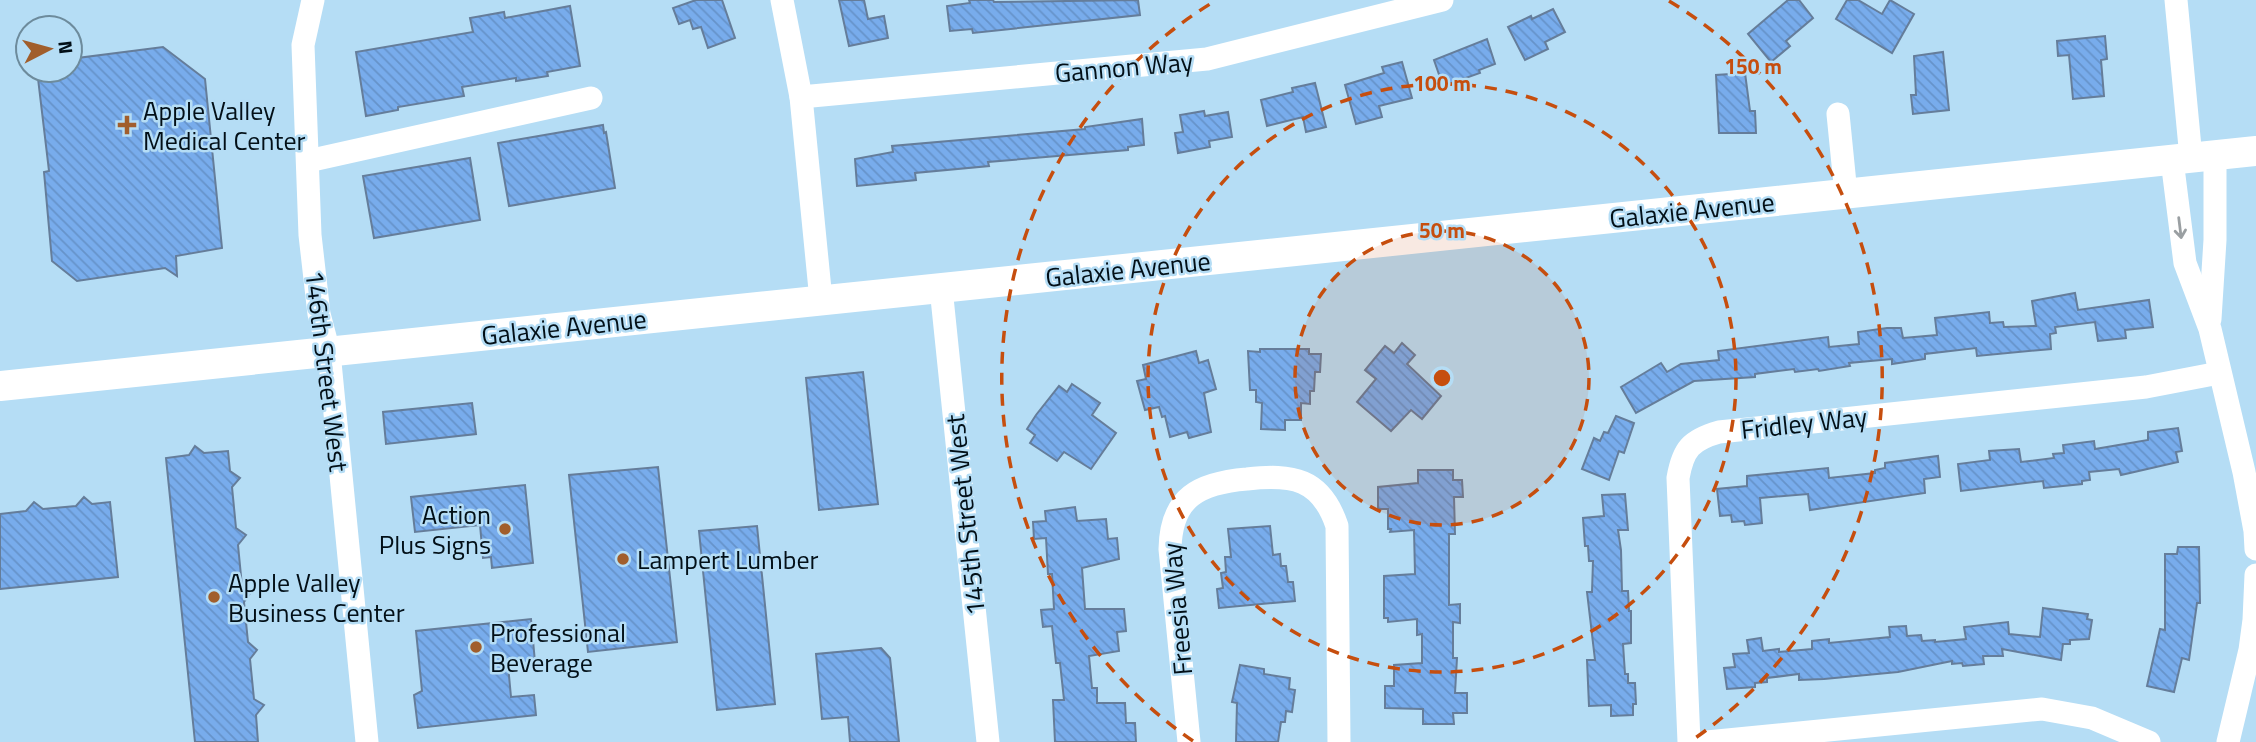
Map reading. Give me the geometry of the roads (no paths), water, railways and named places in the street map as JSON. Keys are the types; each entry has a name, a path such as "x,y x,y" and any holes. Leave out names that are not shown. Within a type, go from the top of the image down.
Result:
{"street":[{"name":"146th Street West","path":"313,0 303,46 310,235 319,314 329,352 367,742"},
{"path":"782,0 801,97 821,300"},
{"name":"Gannon Way","path":"801,97 1207,59 1442,0"},
{"path":"2176,0 2193,158 2215,240 2210,329"},
{"path":"308,161 591,99"},
{"path":"1838,114 1846,194"},
{"name":"Galaxie Avenue","path":"0,386 2256,151"},
{"path":"2193,158 2185,263 2210,329 2244,472 2256,549"},
{"name":"145th Street West","path":"941,288 988,742"},
{"name":"Fridley Way","path":"1689,742 1678,478 1680,463 1688,448 1701,437 1718,432 2147,387 2219,373"},
{"name":"Freesia Way","path":"1189,742 1170,549 1171,524 1192,494 1203,488 1226,480 1271,476 1297,479 1319,492 1327,502 1337,526 1339,742"},
{"path":"2228,742 2250,650 2256,575"},
{"path":"1707,742 2042,709 2092,718 2149,742"}],"place":[{"name":"Apple Valley Medical Center","path":"127,125"},
{"name":"Action Plus Signs","path":"505,529"},
{"name":"Lampert Lumber","path":"623,559"},
{"name":"Apple Valley Business Center","path":"214,597"},
{"name":"Professional Beverage","path":"476,647"}]}
